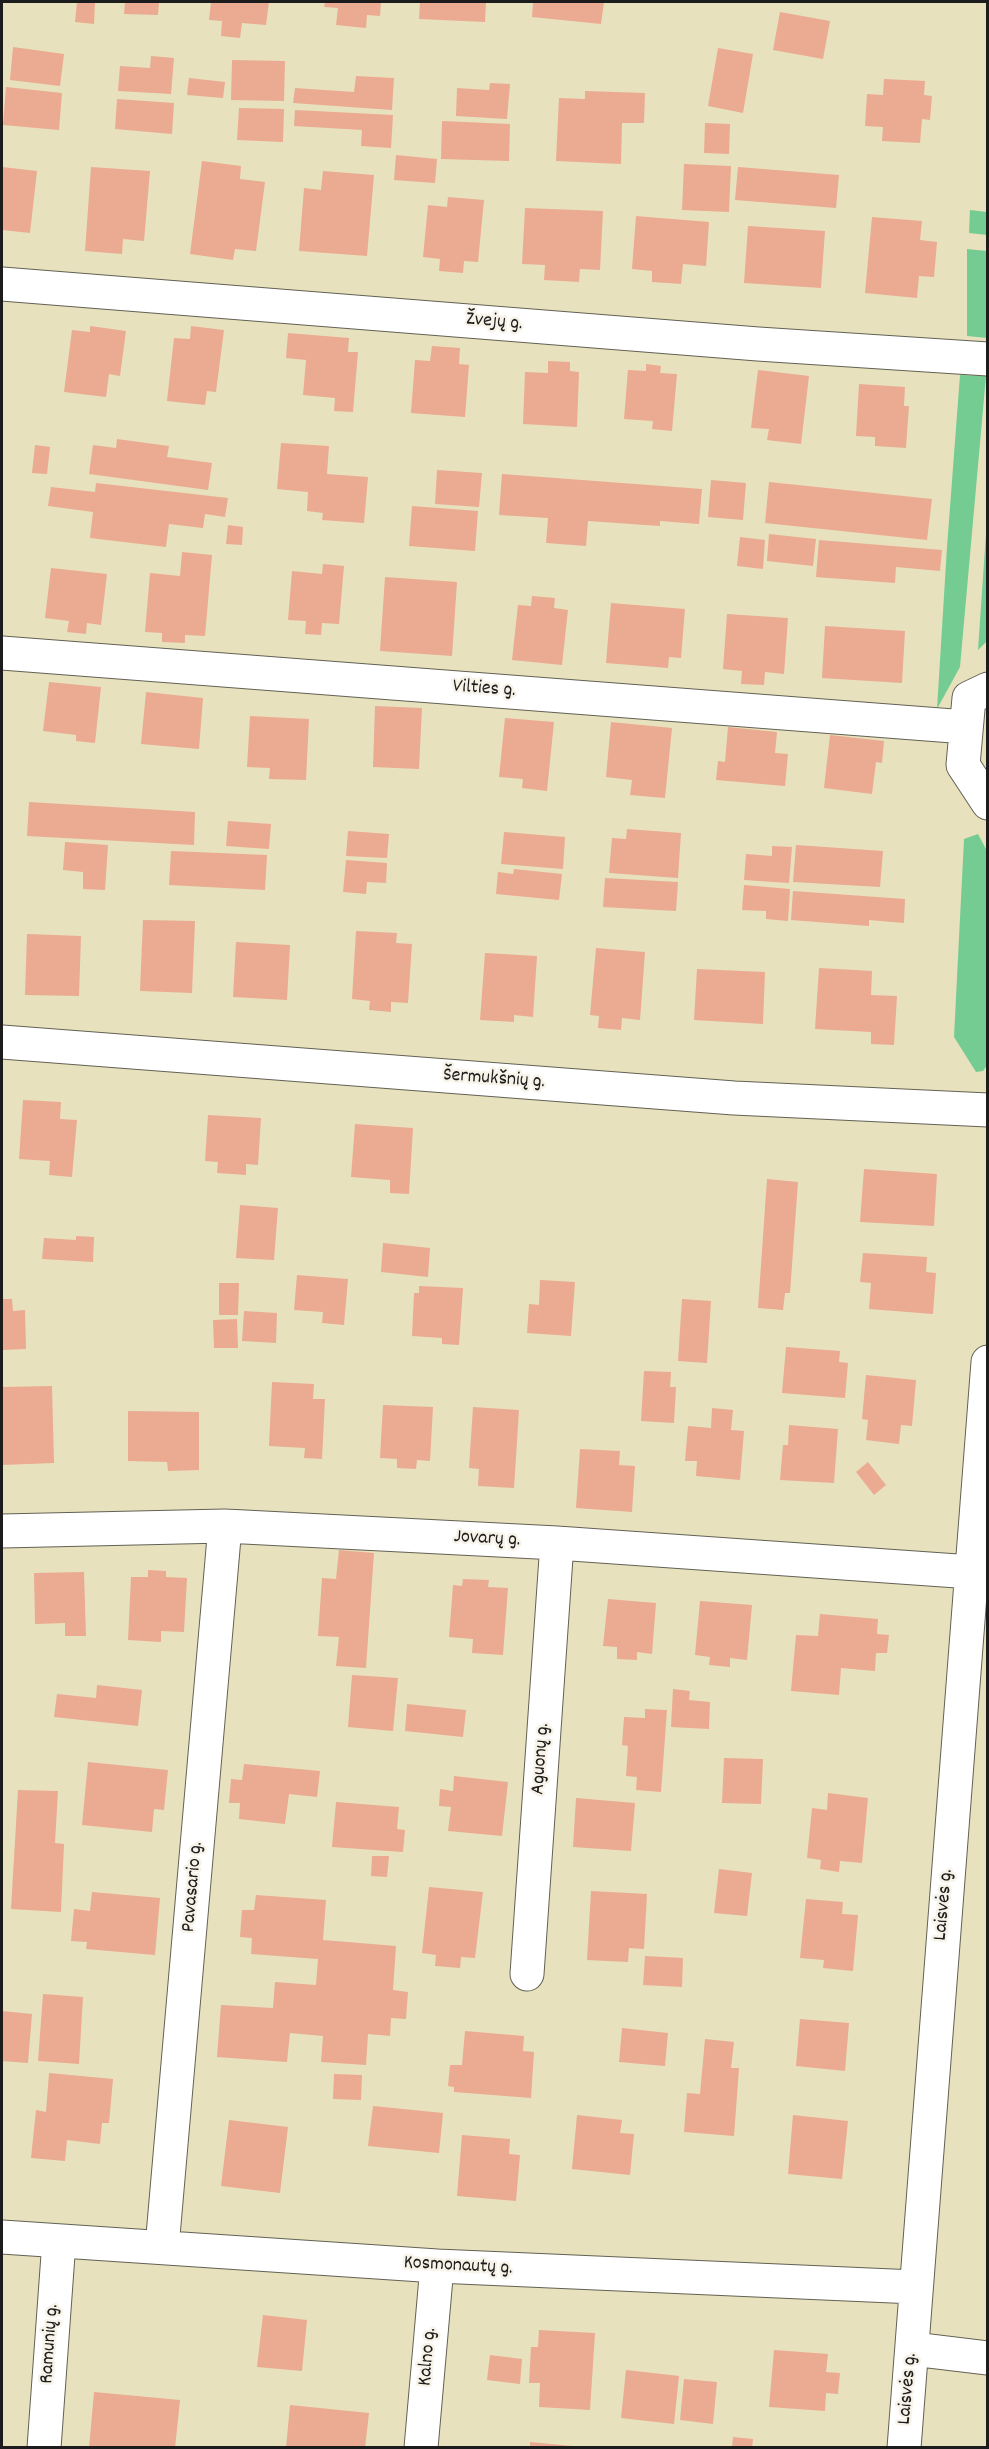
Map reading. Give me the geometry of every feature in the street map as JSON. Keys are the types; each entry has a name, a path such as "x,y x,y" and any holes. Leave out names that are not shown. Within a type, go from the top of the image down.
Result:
{"street":[{"name":"Žvejų g.","path":"2,284 758,344 987,359"},
{"name":"Vilties g.","path":"2,653 966,727"},
{"path":"987,689 969,698 963,765 987,803"},
{"name":"Šermukšnių g.","path":"2,1042 734,1098 987,1110"},
{"name":"Laisvės g.","path":"904,2448 987,1362"},
{"name":"Jovarų g.","path":"2,1532 225,1527 557,1543 972,1572"},
{"name":"Pavasario g.","path":"162,2247 225,1527"},
{"name":"Aguonų g.","path":"527,1974 557,1543"},
{"name":"Kosmonautų g.","path":"2,2237 437,2266 915,2287"},
{"name":"Ramunių g.","path":"44,2448 59,2241"},
{"name":"Kalno g.","path":"422,2448 437,2266"},
{"path":"913,2349 987,2358"}],"green space":[{"path":"970,210 987,212 987,235 969,233"},
{"path":"967,249 987,251 987,338 967,336"},
{"path":"960,375 986,376 960,667 937,709 947,547"},
{"path":"987,519 987,641 978,650"},
{"path":"978,834 988,853 988,1064 983,1071 976,1072 954,1037 964,839"}],"building":[{"path":"77,2 95,3 94,24 75,22"},
{"path":"125,2 159,2 158,15 124,14"},
{"path":"211,2 269,2 266,25 242,23 240,38 221,36 222,21 209,20"},
{"path":"325,2 381,2 380,16 367,15 366,28 336,25 338,8 324,7"},
{"path":"420,2 486,2 485,22 419,19"},
{"path":"533,2 604,2 601,24 532,17"},
{"path":"780,12 830,21 823,59 773,50"},
{"path":"13,47 64,54 60,86 10,80"},
{"path":"718,48 753,54 743,113 708,106"},
{"path":"151,56 174,58 171,94 118,91 120,66 150,68"},
{"path":"232,60 285,61 284,101 231,100"},
{"path":"356,76 394,78 392,110 293,103 295,88 354,92"},
{"path":"189,78 225,82 223,98 187,95"},
{"path":"884,79 925,81 924,95 932,96 930,120 922,119 920,143 882,141 883,127 865,126 867,94 883,95"},
{"path":"490,83 510,84 507,119 456,116 457,88 489,90"},
{"path":"6,87 62,93 59,130 3,125"},
{"path":"585,91 645,93 644,123 622,123 621,164 556,161 559,98 585,99"},
{"path":"117,99 174,103 172,134 115,129"},
{"path":"239,108 284,109 283,142 237,140"},
{"path":"295,110 393,115 391,148 361,146 362,130 294,126"},
{"path":"442,121 510,124 509,161 441,159"},
{"path":"705,123 730,124 729,154 704,153"},
{"path":"396,155 437,159 435,183 394,180"},
{"path":"202,161 241,166 240,179 265,182 256,251 235,249 233,260 190,254"},
{"path":"684,164 731,166 729,212 682,210"},
{"path":"2,167 37,171 30,233 2,230"},
{"path":"91,167 150,171 144,241 123,239 122,254 85,251"},
{"path":"738,167 839,175 836,208 735,200"},
{"path":"323,171 374,175 367,256 299,251 304,188 321,190"},
{"path":"448,197 484,200 478,262 464,261 463,273 439,271 440,259 423,257 428,205 447,207"},
{"path":"525,208 603,211 600,270 580,269 579,282 544,280 545,265 522,264"},
{"path":"636,216 709,222 706,266 683,264 681,284 652,282 652,271 632,269"},
{"path":"872,217 922,221 920,240 937,242 934,277 919,276 917,298 865,293"},
{"path":"748,226 825,231 821,288 744,283"},
{"path":"90,326 126,331 120,376 109,374 106,397 64,392 72,330 90,332"},
{"path":"191,326 224,330 216,392 207,391 205,405 167,401 174,338 190,339"},
{"path":"288,333 349,338 348,352 358,352 353,412 334,411 335,398 303,395 306,360 286,358"},
{"path":"432,346 460,348 459,364 469,365 465,417 411,413 415,360 430,361"},
{"path":"548,361 570,362 570,371 579,372 577,427 523,424 525,372 548,373"},
{"path":"646,364 661,366 660,373 677,374 672,431 652,429 653,421 624,419 628,370 646,371"},
{"path":"758,370 809,376 801,444 767,440 769,429 751,428"},
{"path":"859,384 905,387 904,406 909,406 906,448 875,446 875,437 856,436"},
{"path":"117,439 169,446 167,457 212,463 208,490 89,474 93,445 116,448"},
{"path":"281,443 329,446 327,474 368,477 364,523 322,520 323,513 307,511 308,492 277,489"},
{"path":"35,445 50,447 47,474 32,473"},
{"path":"437,470 482,473 479,507 435,504"},
{"path":"502,474 702,489 699,524 660,521 660,526 588,521 586,546 546,543 548,518 499,515"},
{"path":"711,480 746,483 743,520 708,517"},
{"path":"769,482 932,499 927,540 765,523"},
{"path":"96,483 228,498 225,517 205,514 203,528 169,524 166,547 90,538 93,512 48,506 51,487 95,492"},
{"path":"412,506 478,511 475,551 409,546"},
{"path":"228,525 243,527 242,545 226,544"},
{"path":"769,534 816,539 813,566 767,561"},
{"path":"740,537 765,540 763,569 737,566"},
{"path":"819,540 942,550 940,571 896,567 895,583 816,577"},
{"path":"182,552 212,555 205,636 185,635 185,643 162,642 162,633 145,632 150,573 180,576"},
{"path":"323,564 344,566 339,624 322,623 321,635 305,634 306,621 288,620 292,571 322,574"},
{"path":"51,568 107,574 101,625 87,623 86,634 67,632 69,621 45,618"},
{"path":"385,577 457,582 452,656 380,651"},
{"path":"532,596 555,598 554,608 568,610 562,665 512,660 518,605 531,606"},
{"path":"611,603 685,609 681,658 669,657 668,668 606,663"},
{"path":"727,614 788,618 784,674 765,672 764,685 741,684 742,671 723,669"},
{"path":"825,626 905,631 902,683 822,678"},
{"path":"49,682 101,687 95,743 76,741 76,735 43,731"},
{"path":"146,692 203,698 199,749 141,744"},
{"path":"375,706 422,708 419,769 373,767"},
{"path":"250,716 309,719 306,780 269,779 270,768 247,767"},
{"path":"505,718 554,722 547,791 522,788 523,779 499,777"},
{"path":"611,722 672,728 665,798 630,795 632,780 606,777"},
{"path":"728,727 777,732 775,753 788,754 785,786 716,780 718,761 725,762"},
{"path":"830,735 884,741 882,763 876,762 872,794 824,788"},
{"path":"29,802 195,812 194,845 27,836"},
{"path":"228,821 271,824 269,849 226,846"},
{"path":"627,829 681,833 678,878 609,873 612,838 626,839"},
{"path":"348,831 389,834 387,858 346,856"},
{"path":"504,832 565,837 563,869 501,864"},
{"path":"65,842 108,845 105,890 83,889 83,872 63,870"},
{"path":"796,845 883,851 880,887 793,882"},
{"path":"772,846 792,847 789,883 744,880 746,854 772,856"},
{"path":"171,851 267,855 265,890 169,885"},
{"path":"346,860 387,863 386,883 367,882 366,894 343,892"},
{"path":"514,869 562,874 559,900 496,894 498,872 513,874"},
{"path":"605,878 678,882 676,911 603,907"},
{"path":"744,885 790,889 788,921 766,919 766,911 742,910"},
{"path":"793,891 905,899 904,923 869,920 869,926 791,920"},
{"path":"143,920 195,921 192,993 140,991"},
{"path":"356,931 397,933 396,943 412,944 408,1003 391,1002 391,1012 369,1010 370,1001 352,999"},
{"path":"27,934 81,936 79,996 25,995"},
{"path":"236,942 290,945 287,1000 233,997"},
{"path":"596,948 645,952 640,1020 622,1018 621,1030 598,1028 599,1016 590,1015"},
{"path":"485,953 537,956 533,1017 514,1015 514,1022 480,1020"},
{"path":"819,968 872,971 871,995 897,996 894,1045 871,1044 871,1032 815,1029"},
{"path":"697,969 765,972 763,1024 694,1020"},
{"path":"23,1100 61,1102 60,1119 77,1120 72,1177 49,1175 50,1161 19,1159"},
{"path":"208,1115 261,1118 258,1165 246,1164 246,1175 217,1173 218,1162 205,1161"},
{"path":"355,1124 413,1128 409,1194 390,1193 390,1180 351,1177"},
{"path":"864,1169 937,1174 934,1226 860,1222"},
{"path":"767,1179 798,1182 790,1293 785,1293 783,1310 758,1308"},
{"path":"240,1205 278,1208 274,1260 236,1258"},
{"path":"76,1236 94,1237 93,1262 42,1259 44,1238 76,1240"},
{"path":"383,1243 430,1248 428,1277 381,1272"},
{"path":"863,1253 927,1257 926,1272 936,1273 933,1314 869,1309 871,1283 860,1282"},
{"path":"297,1275 348,1279 344,1325 322,1323 323,1312 294,1310"},
{"path":"540,1280 575,1282 571,1336 527,1333 529,1304 539,1305"},
{"path":"219,1283 239,1283 238,1315 219,1315"},
{"path":"419,1286 463,1288 459,1345 442,1344 442,1338 412,1336 414,1293 419,1293"},
{"path":"2,1299 12,1299 13,1311 25,1310 26,1349 2,1350"},
{"path":"682,1299 711,1301 707,1363 678,1361"},
{"path":"244,1311 277,1313 276,1343 242,1341"},
{"path":"237,1319 238,1348 214,1348 213,1320"},
{"path":"786,1347 840,1351 839,1362 848,1363 845,1398 782,1393"},
{"path":"644,1371 671,1372 670,1387 676,1387 674,1423 641,1421"},
{"path":"866,1375 916,1380 912,1426 901,1425 899,1444 866,1440 868,1420 862,1419"},
{"path":"272,1382 314,1384 313,1399 325,1399 322,1459 304,1458 305,1448 269,1446"},
{"path":"52,1386 54,1463 2,1465 2,1387"},
{"path":"383,1405 433,1407 430,1461 417,1460 416,1469 397,1468 397,1459 380,1458"},
{"path":"473,1407 519,1410 514,1488 478,1486 479,1469 469,1468"},
{"path":"712,1408 733,1410 731,1430 744,1431 740,1480 696,1476 697,1461 685,1461 688,1426 711,1428"},
{"path":"128,1411 199,1412 199,1470 168,1471 167,1462 128,1461"},
{"path":"789,1425 838,1429 834,1483 780,1480 783,1445 788,1445"},
{"path":"580,1449 620,1451 619,1465 635,1466 632,1512 576,1508"},
{"path":"868,1462 886,1485 874,1495 856,1472"},
{"path":"339,1550 374,1553 366,1668 336,1666 339,1637 318,1636 322,1578 336,1579"},
{"path":"148,1570 166,1571 166,1577 187,1578 184,1632 161,1631 161,1642 128,1640 131,1577 148,1577"},
{"path":"84,1572 86,1636 65,1636 65,1623 35,1624 34,1573"},
{"path":"463,1579 489,1580 488,1587 508,1588 503,1655 472,1653 473,1639 449,1637 453,1585 462,1586"},
{"path":"608,1599 656,1603 652,1654 637,1652 637,1660 617,1659 617,1647 603,1646"},
{"path":"700,1601 752,1605 747,1660 730,1658 730,1667 709,1665 710,1657 695,1655"},
{"path":"820,1614 878,1619 877,1634 889,1635 887,1653 876,1653 875,1671 841,1668 839,1695 791,1691 796,1635 818,1636"},
{"path":"352,1675 398,1678 393,1731 348,1727"},
{"path":"97,1685 142,1690 138,1726 54,1717 57,1694 96,1698"},
{"path":"673,1689 690,1691 689,1700 710,1702 709,1729 671,1727"},
{"path":"407,1704 466,1710 463,1737 405,1731"},
{"path":"645,1709 667,1710 661,1792 636,1790 637,1777 626,1776 628,1746 622,1745 624,1717 645,1718"},
{"path":"724,1758 763,1759 761,1804 722,1803"},
{"path":"88,1762 168,1770 164,1810 154,1809 152,1832 82,1825"},
{"path":"244,1764 320,1771 317,1797 289,1794 285,1824 239,1819 240,1803 229,1803 231,1779 242,1780"},
{"path":"454,1776 508,1782 502,1836 448,1831 451,1807 439,1806 440,1789 453,1791"},
{"path":"18,1790 58,1791 55,1843 64,1844 61,1912 11,1909"},
{"path":"828,1793 868,1798 862,1863 840,1861 839,1872 820,1869 821,1860 807,1858 812,1808 827,1810"},
{"path":"576,1798 635,1803 631,1851 573,1847"},
{"path":"336,1802 399,1807 397,1829 405,1830 403,1852 332,1847"},
{"path":"372,1856 389,1856 387,1877 371,1876"},
{"path":"719,1869 752,1873 747,1916 714,1913"},
{"path":"429,1887 483,1892 475,1958 461,1957 460,1968 435,1966 436,1955 422,1953"},
{"path":"591,1891 647,1894 644,1949 629,1948 628,1962 587,1960"},
{"path":"92,1892 160,1898 155,1955 86,1949 87,1942 71,1941 74,1909 90,1911"},
{"path":"256,1895 326,1900 323,1940 396,1946 393,1990 408,1992 406,2019 391,2018 390,2036 368,2034 366,2065 321,2062 323,2036 290,2033 287,2062 217,2057 221,2005 273,2008 275,1982 316,1985 318,1959 251,1954 252,1938 240,1937 242,1910 254,1910"},
{"path":"806,1899 843,1902 842,1914 858,1915 853,1971 823,1968 824,1960 800,1958"},
{"path":"645,1956 683,1958 682,1987 643,1985"},
{"path":"43,1994 83,1997 79,2064 38,2061"},
{"path":"2,2011 32,2014 28,2063 2,2061"},
{"path":"800,2019 849,2023 845,2071 796,2066"},
{"path":"622,2028 668,2033 665,2066 619,2062"},
{"path":"465,2031 524,2036 523,2051 534,2052 531,2098 454,2092 454,2087 448,2086 450,2065 462,2065"},
{"path":"705,2039 734,2042 731,2068 739,2068 734,2136 684,2132 687,2093 700,2094"},
{"path":"49,2073 113,2079 109,2123 102,2123 100,2144 67,2140 65,2161 31,2158 36,2110 46,2112"},
{"path":"334,2074 362,2075 361,2100 333,2099"},
{"path":"373,2106 443,2113 439,2153 368,2146"},
{"path":"577,2115 622,2120 620,2133 634,2134 630,2175 572,2169"},
{"path":"793,2115 848,2121 842,2179 788,2174"},
{"path":"229,2120 288,2127 280,2193 221,2186"},
{"path":"462,2135 510,2139 509,2154 520,2155 516,2201 457,2196"},
{"path":"263,2315 307,2320 302,2371 257,2367"},
{"path":"539,2330 595,2333 590,2410 539,2407 540,2383 529,2383 531,2347 538,2347"},
{"path":"774,2350 828,2354 826,2372 840,2373 838,2394 826,2393 825,2411 769,2407"},
{"path":"490,2355 522,2359 520,2384 487,2380"},
{"path":"626,2370 679,2376 674,2424 621,2418"},
{"path":"684,2379 717,2382 713,2424 680,2420"},
{"path":"94,2392 180,2400 175,2448 89,2448"},
{"path":"290,2405 369,2413 365,2448 286,2448"},
{"path":"733,2437 753,2439 752,2448 732,2448"},
{"path":"530,2442 572,2446 572,2448 530,2448"}]}
